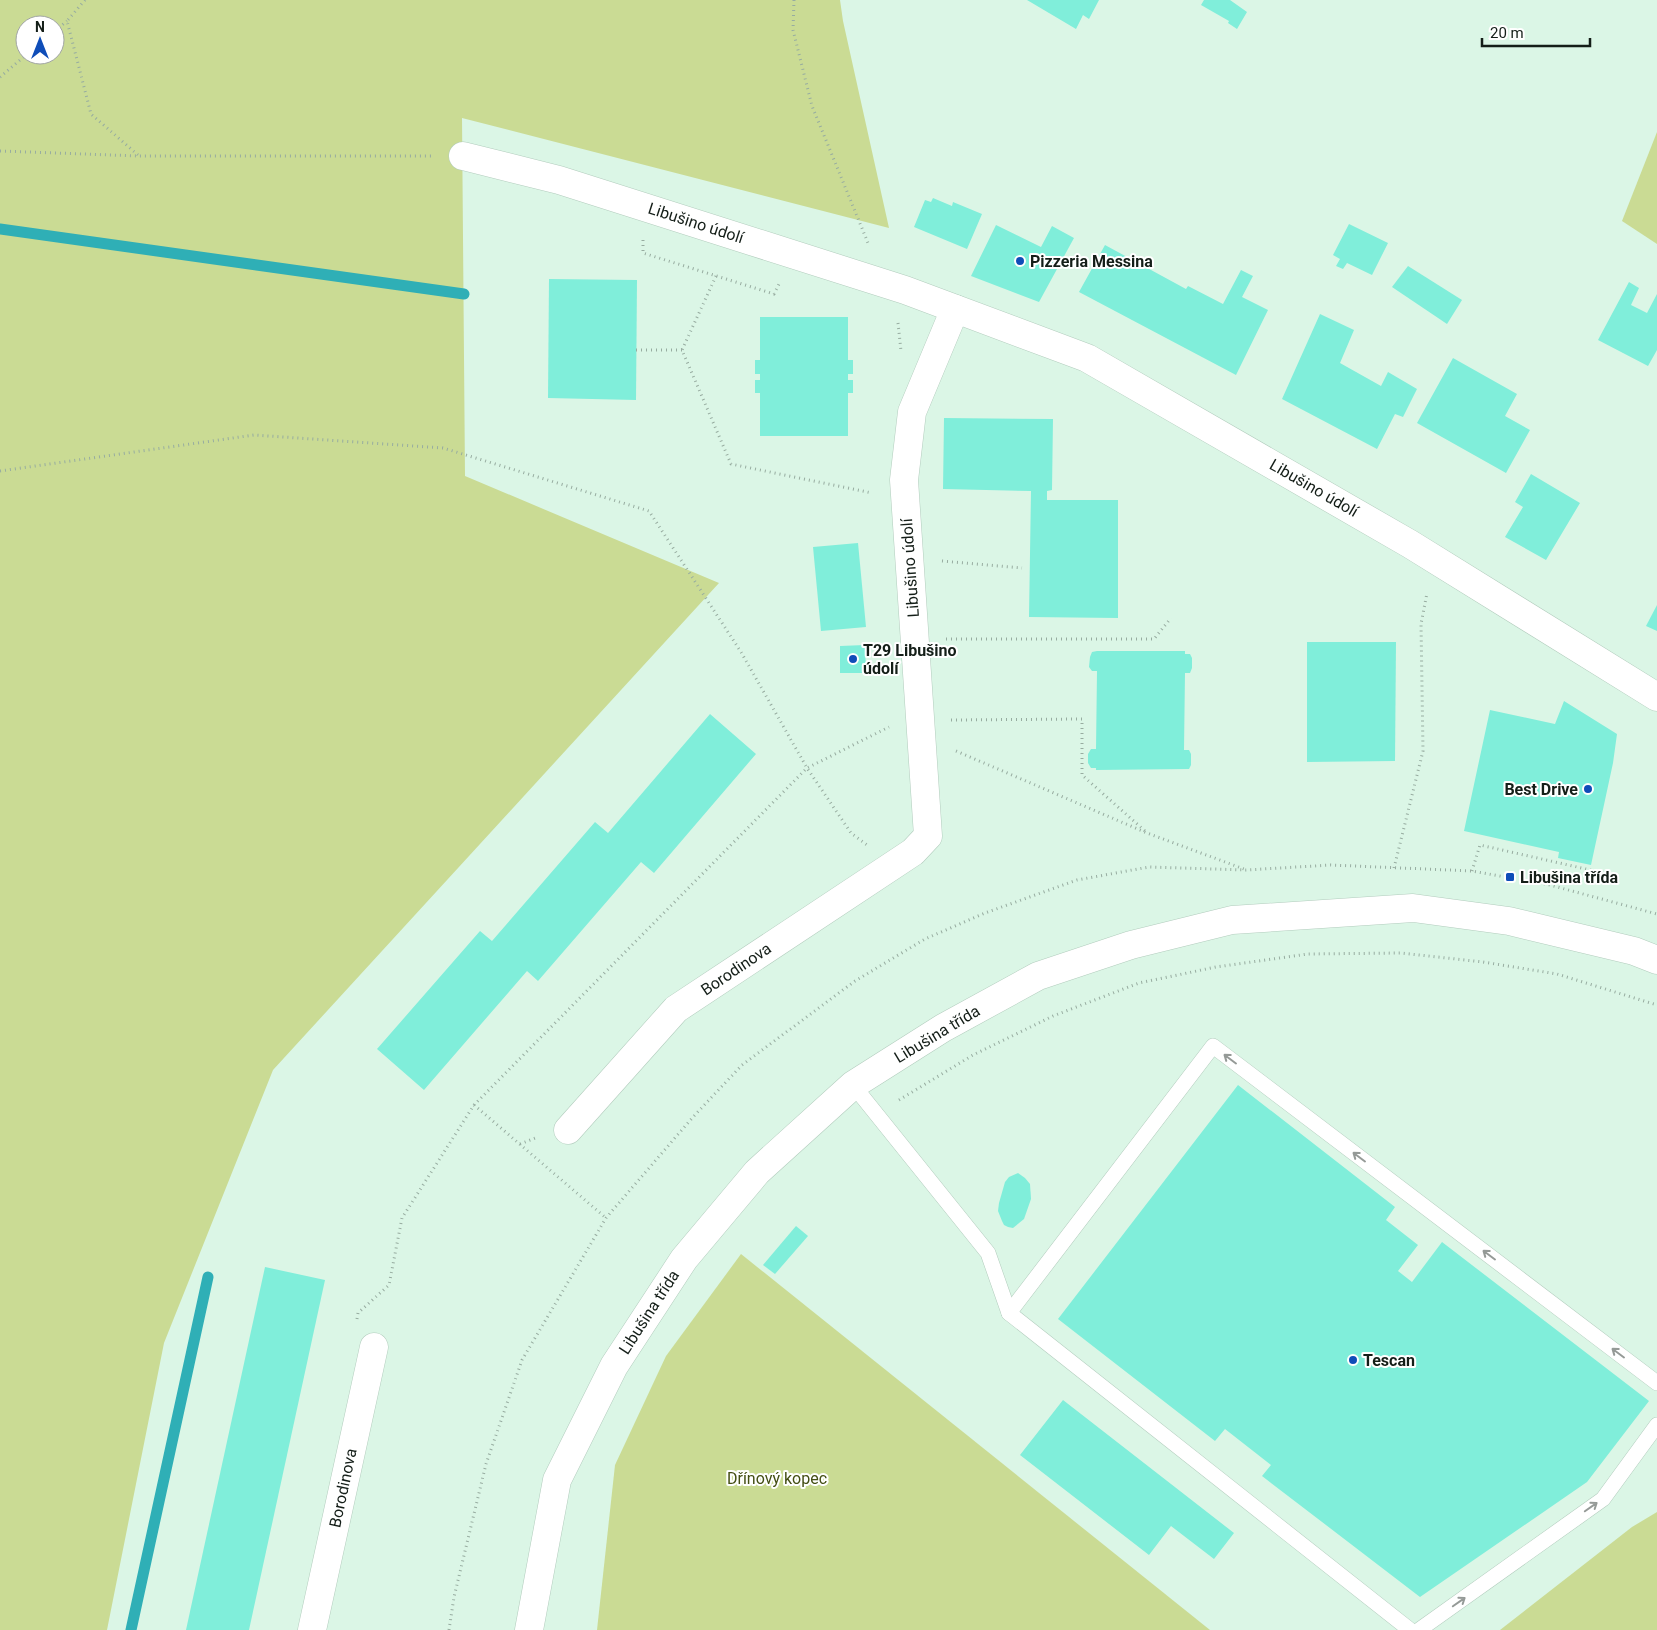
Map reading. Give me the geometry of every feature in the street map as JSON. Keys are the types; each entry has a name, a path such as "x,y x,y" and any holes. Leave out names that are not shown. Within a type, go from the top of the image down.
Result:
{"street":[{"name":"Libušino údolí","path":"462,156 559,180 905,290 1087,358 1410,544 1657,697"},
{"name":"Libušino údolí","path":"928,836 904,480 912,412 955,308"},
{"name":"Borodinova","path":"568,1130 676,1009 913,852 928,836"},
{"name":"Libušina třída","path":"529,1630 557,1480 614,1366 684,1259 757,1172 853,1085 942,1028 1038,976 1132,945 1232,920 1413,908 1509,921 1634,951 1657,960"},
{"name":"Borodinova","path":"312,1630 374,1347"}],"lane":[{"path":"1009,1312 1213,1046 1657,1383"},
{"path":"853,1085 988,1253 1009,1312 1410,1630"},
{"path":"1419,1630 1603,1499 1657,1425"}],"path":[{"path":"85,0 67,22 91,114 139,156"},
{"path":"794,0 793,30 812,106 868,244"},
{"path":"0,77 15,64"},
{"path":"0,151 139,156 462,156"},
{"path":"643,234 643,253 774,294 781,279"},
{"path":"716,276 682,350 731,464 875,494"},
{"path":"893,318 899,324 902,360"},
{"path":"636,350 682,350"},
{"path":"0,471 254,434 443,448 649,511 742,652 807,768 851,833 868,845 875,844"},
{"path":"941,561 1022,568"},
{"path":"1394,868 1423,751 1420,624 1428,588"},
{"path":"945,639 1154,639 1171,618"},
{"path":"949,720 1082,719 1082,775 1148,833"},
{"path":"356,1323 358,1313 389,1285 402,1218 474,1105 807,768 894,725"},
{"path":"950,748 1148,833 1246,870"},
{"path":"1472,871 1480,845 1598,872"},
{"path":"876,1115 973,1055 1053,1016 1139,983 1216,967 1308,954 1401,953 1483,962 1557,974 1657,1005"},
{"path":"474,1105 606,1218"}],"green space":[{"path":"0,0 840,0 889,228 462,118 465,476 719,583 273,1070 164,1343 107,1630 0,1630"},
{"path":"1657,132 1657,244 1622,221"},
{"name":"Dřínový kopec","path":"741,1254 1210,1630 597,1630 615,1465 666,1356"},
{"path":"1657,1512 1657,1630 1500,1630 1632,1527"}],"building":[{"path":"1027,0 1099,0 1089,19 1083,15 1076,29"},
{"path":"1204,0 1230,0 1247,12 1237,29 1228,23 1229,21 1201,5"},
{"path":"933,198 952,206 953,202 982,214 967,249 914,227 925,200 931,202"},
{"path":"1349,224 1388,243 1372,275 1347,263 1343,269 1336,266 1340,259 1333,255"},
{"name":"Pizzeria Messina","path":"996,225 1041,247 1052,226 1074,238 1039,302 971,276"},
{"path":"1105,245 1186,289 1188,286 1223,304 1241,270 1253,276 1242,297 1268,310 1236,375 1079,292"},
{"path":"1408,266 1462,300 1447,324 1392,287"},
{"path":"549,279 637,280 636,400 548,398"},
{"path":"1629,282 1639,288 1631,305 1647,313 1657,294 1657,350 1648,366 1598,340"},
{"path":"1320,314 1354,330 1340,363 1381,386 1388,372 1417,389 1403,417 1395,414 1377,449 1282,399"},
{"path":"760,317 848,317 848,360 853,360 853,374 848,374 848,380 853,380 853,393 848,393 848,436 760,436 760,393 755,393 755,380 760,380 760,374 755,374 755,360 760,360"},
{"path":"1453,358 1517,394 1505,416 1530,430 1506,473 1417,423"},
{"path":"944,418 1053,419 1052,490 1047,491 1047,500 1118,500 1118,618 1029,617 1031,491 943,489"},
{"path":"1531,474 1580,503 1546,560 1505,537 1523,507 1515,502"},
{"path":"858,543 866,627 821,631 813,547"},
{"path":"1657,605 1657,631 1646,626"},
{"path":"1307,642 1396,642 1395,761 1307,762"},
{"name":"T29 Libušino údolí","path":"865,645 866,673 840,673 840,646"},
{"path":"1185,651 1185,654 1190,654 1192,668 1190,673 1185,673 1184,750 1189,750 1191,754 1189,769 1096,770 1096,768 1091,768 1088,763 1088,754 1091,749 1096,749 1097,671 1092,671 1089,667 1092,652"},
{"path":"1564,701 1617,734 1613,763 1591,865 1558,858 1559,852 1464,831 1490,710 1555,724"},
{"path":"710,714 756,754 654,873 641,862 538,981 527,971 424,1090 377,1049 480,931 492,941 595,822 608,833"},
{"name":"Tescan","path":"1238,1085 1395,1207 1386,1220 1418,1245 1398,1271 1412,1282 1442,1242 1649,1401 1587,1482 1420,1597 1262,1476 1271,1465 1225,1429 1215,1441 1058,1319"},
{"path":"1018,1173 1030,1184 1031,1199 1024,1219 1013,1228 1004,1225 998,1211 1005,1182 1009,1177"},
{"path":"796,1226 808,1236 775,1274 763,1265"},
{"path":"265,1267 325,1280 249,1630 186,1630"},
{"path":"1063,1400 1234,1533 1214,1559 1171,1526 1149,1555 1020,1455"}],"waterway":[{"path":"0,229 464,294"},
{"path":"131,1630 208,1277"}],"place":[{"name":"Pizzeria Messina","path":"1020,261"},
{"name":"T29 Libušino údolí","path":"853,659"},
{"name":"Best Drive","path":"1588,789"},
{"name":"Libušina třída","path":"1510,877"},
{"name":"Tescan","path":"1353,1360"}]}
